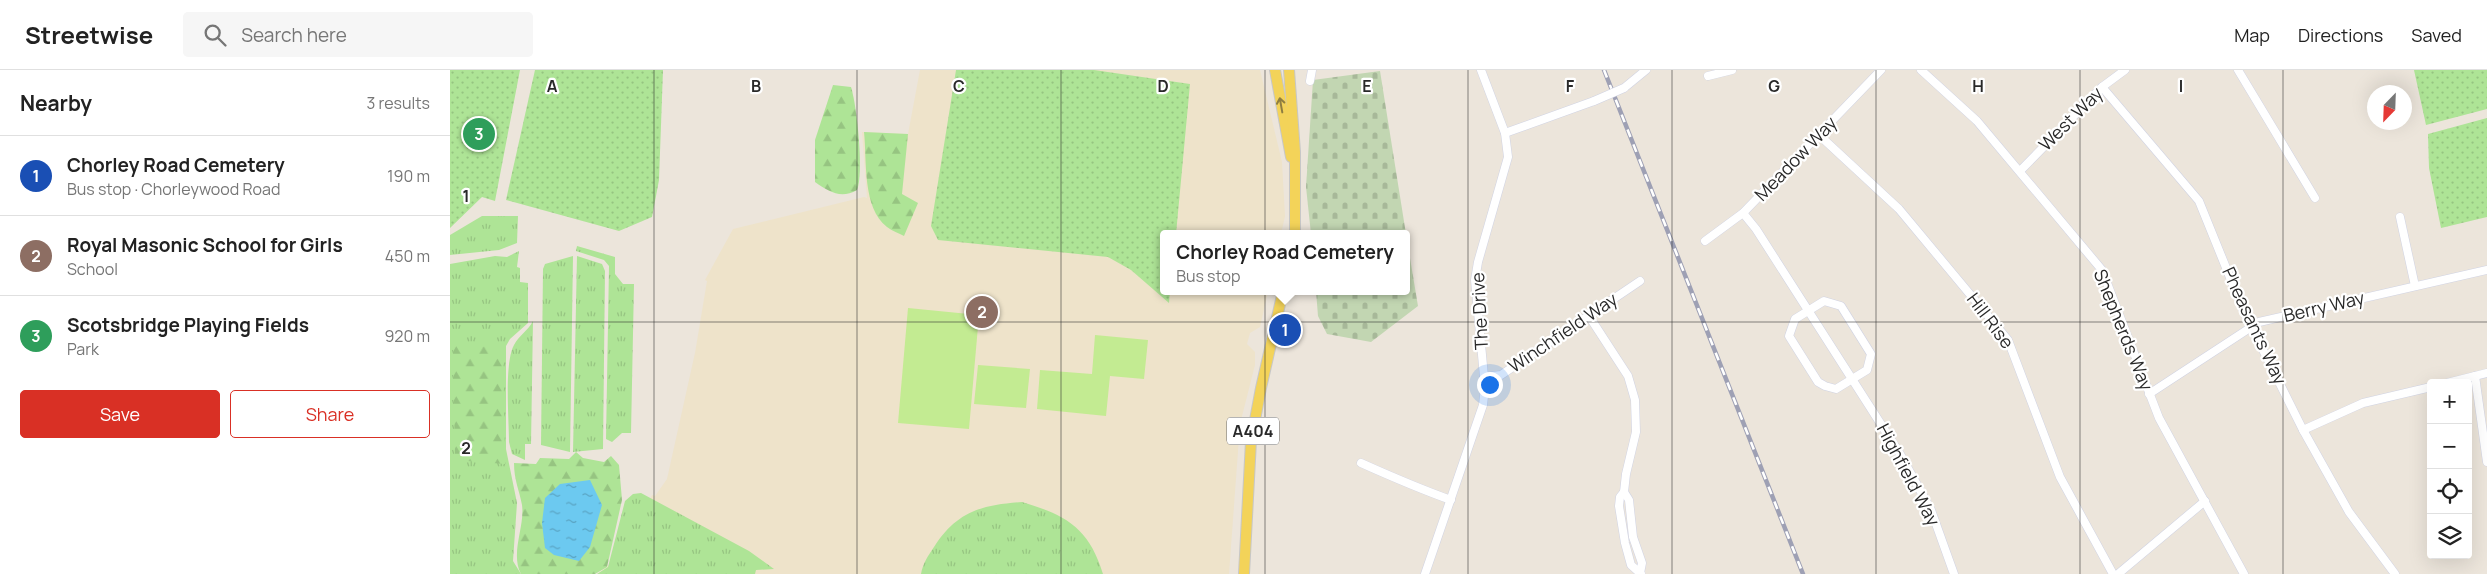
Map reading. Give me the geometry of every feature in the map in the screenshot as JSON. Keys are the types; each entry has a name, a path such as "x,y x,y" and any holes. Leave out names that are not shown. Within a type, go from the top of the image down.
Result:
{"main road":[{"path":"1275,70 1294,170"},
{"path":"1289,70 1295,152 1295,230"},
{"name":"A404","path":"1244,574 1251,441 1262,381 1282,295"}],"street":[{"path":"1310,81 1312,70"},
{"name":"The Drive","path":"1425,574 1483,405 1484,377 1475,280 1478,262 1506,170 1508,144 1481,70"},
{"path":"1505,133 1594,101 1624,88 1646,70"},
{"path":"1708,76 1732,70"},
{"name":"Meadow Way","path":"1705,241 1743,213 1881,70"},
{"name":"Shepherds Way","path":"1921,70 1977,121 2102,270 2149,394 2244,574"},
{"name":"West Way","path":"2020,171 2102,87 2125,70"},
{"path":"2238,70 2315,198"},
{"name":"Pheasants Way","path":"2102,87 2200,201 2251,326 2303,430 2349,512 2395,574"},
{"name":"Hill Rise","path":"1819,135 1899,209 2008,340 2060,477 2113,574"},
{"name":"Highfield Way","path":"1743,213 1900,454 1931,510 1954,574"},
{"path":"2400,217 2415,286"},
{"name":"Berry Way","path":"2149,394 2251,326 2274,318 2487,270"},
{"name":"Winchfield Way","path":"1484,377 1496,377 1501,374 1640,281"},
{"path":"1824,301 1839,304 1870,351 1871,357 1867,370 1853,380 1836,388 1821,385 1790,339 1789,332 1792,321 1807,309 1824,301"},
{"path":"1589,316 1623,368 1634,394 1636,432 1626,474 1624,492 1620,497 1619,506 1624,543 1631,565 1641,573"},
{"path":"2463,379 2487,373"},
{"path":"2475,376 2487,462"},
{"path":"2303,430 2356,405 2427,388"},
{"path":"1361,463 1383,472 1398,481 1451,500"},
{"path":"2118,574 2205,502"}],"shaded area":[{"path":"920,70 1260,70 1282,162 1285,216 1282,230 1160,230 1160,295 1267,295 1260,327 1250,333 1247,344 1255,352 1255,365 1240,424 1229,574 597,574 610,564 652,495 655,496 667,479 695,353 707,281 705,280 733,229 864,197 867,198 862,132 908,134"}],"green space":[{"path":"450,70 520,70 495,201 482,197 450,228"},
{"path":"535,70 663,70 659,180 652,217 619,231 506,200"},
{"path":"956,70 1094,70 1190,84 1176,230 1160,230 1160,295 1170,295 1169,303 1131,270 1108,257 938,240 931,226"},
{"path":"2414,70 2487,70 2487,109 2426,125"},
{"path":"1380,71 1405,230 1311,230 1306,187 1313,80"},
{"path":"833,85 851,87 857,123 860,155 859,181 857,190 846,194 835,193 815,182 815,140"},
{"path":"2487,118 2487,217 2441,228 2429,168 2428,134"},
{"path":"864,132 908,134 902,194 918,203 904,236 887,227 879,219 873,208 867,183"},
{"path":"482,216 518,216 517,243 499,250 450,255 450,235"},
{"path":"577,246 615,257 615,274 623,284 634,284 631,433 622,433 612,442 606,439 609,266 604,260 576,251"},
{"path":"519,251 517,267 520,268 520,282 528,283 528,323 510,339 506,346 506,449 517,503 513,561 521,574 450,574 450,264 495,256 507,257"},
{"path":"573,256 570,452 541,445 543,269 545,264"},
{"path":"577,256 602,264 605,271 603,449 573,452"},
{"path":"1410,258 1418,306 1371,342 1327,334 1318,316 1316,295 1410,295"},
{"path":"908,308 979,315 969,429 898,423"},
{"path":"533,321 531,444 525,444 525,460 512,454 509,442 508,378 511,353 514,345"},
{"path":"1095,335 1148,340 1144,379 1110,376 1106,416 1037,409 1040,370 1092,374"},
{"path":"453,340 465,345 503,348 505,464 455,460"},
{"path":"978,365 1030,369 1026,408 974,404"},
{"path":"576,452 583,458 604,462 611,456 619,465 622,500 607,567 595,574 521,574 518,566 517,549 522,522 522,505 514,463 536,464 540,458 569,459"},
{"path":"641,493 749,551 774,569 756,570 755,574 597,574 608,567 625,501 633,494"},
{"path":"1022,502 1063,518 1083,534 1091,545 1103,574 921,574 924,563 934,547 952,525 961,518 983,508"}],"water":[{"path":"590,480 602,505 590,547 579,561 554,555 545,548 542,523 545,498 560,484"}],"railway":[{"path":"1604,70 1803,574"}],"place":[{"name":"Scotsbridge Playing Fields","path":"479,134"},
{"name":"Royal Masonic School for Girls","path":"982,312"},
{"name":"Chorley Road Cemetery","path":"1285,330"}]}
